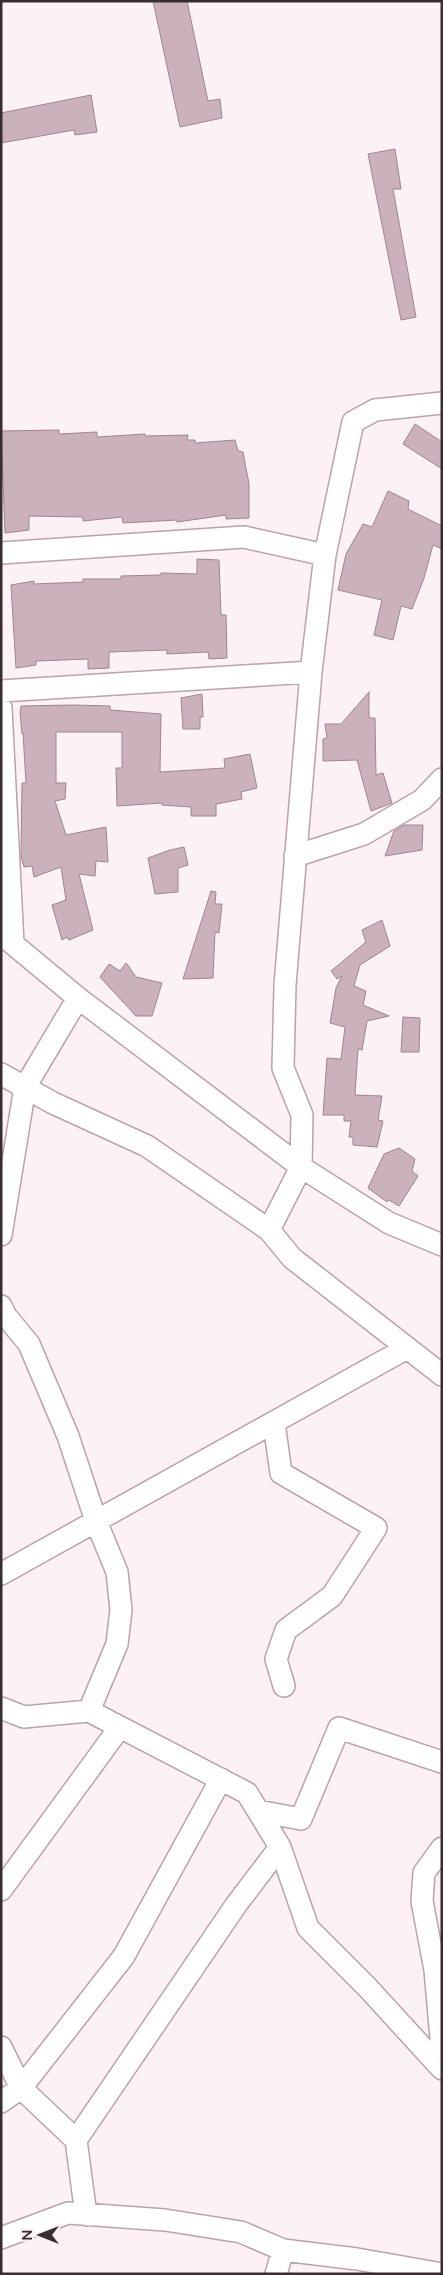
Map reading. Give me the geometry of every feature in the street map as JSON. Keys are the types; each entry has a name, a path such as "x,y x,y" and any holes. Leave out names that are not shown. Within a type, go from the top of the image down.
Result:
{"street":[{"path":"269,1230 301,1167 302,1115 283,1068 285,985 294,856 311,672 325,555 353,422 375,410 442,403"},
{"path":"1,553 244,537 325,555"},
{"path":"1,691 311,672"},
{"path":"1,708 7,938 78,998 301,1167 389,1222 442,1245"},
{"path":"294,856 364,834 422,800 442,778"},
{"path":"1,1235 25,1088 78,998"},
{"path":"1,1074 25,1088 147,1146 269,1230 292,1258 442,1375"},
{"path":"1,1306 6,1316 29,1344 68,1436 96,1521 117,1572 121,1610 117,1644 89,1711"},
{"path":"1,1574 407,1348"},
{"path":"274,1423 281,1473 376,1528 332,1596 286,1630 276,1659 284,1686"},
{"path":"1,1708 24,1717 89,1711 247,1793 280,1847 308,1928 368,1988 442,2069"},
{"path":"1,1890 120,1727"},
{"path":"258,1811 301,1819 339,1728 442,1762"},
{"path":"1,2102 21,2088 124,1956 220,1779"},
{"path":"76,2140 236,1905 280,1847"},
{"path":"442,1848 424,1873 422,1901 435,1970 442,2050"},
{"path":"1,2047 21,2088 76,2140 86,2214"},
{"path":"1,2238 68,2213 165,2220 241,2232 283,2250 357,2259 442,2274"},
{"path":"276,2274 283,2250"}],"building":[{"path":"153,1 187,1 208,101 220,99 222,118 180,127"},
{"path":"91,95 97,132 75,135 74,130 1,143 1,113"},
{"path":"395,149 401,189 393,189 416,317 401,320 368,154"},
{"path":"415,424 442,442 442,469 403,444"},
{"path":"59,430 59,434 97,432 97,437 145,434 145,436 188,435 187,440 195,440 195,443 235,440 238,451 243,452 249,484 249,518 226,519 226,515 177,522 177,520 123,523 122,517 83,521 83,517 29,516 29,530 5,533 1,431"},
{"path":"388,491 409,501 408,509 442,526 442,549 433,545 424,578 412,609 401,606 393,640 374,635 382,600 338,590 346,554 363,524 372,527"},
{"path":"197,559 219,560 221,615 226,615 227,658 209,659 208,652 167,654 167,650 109,652 109,668 88,669 88,659 36,661 36,665 16,668 11,585 34,581 34,584 83,582 83,579 121,579 121,576 161,575 161,573 197,574"},
{"path":"369,692 369,718 375,718 376,775 383,773 392,803 371,811 357,760 323,761 323,739 327,738 325,724 341,724"},
{"path":"202,694 203,717 200,717 200,729 183,729 181,698"},
{"path":"21,706 110,706 110,710 161,714 160,772 225,768 224,759 250,754 257,788 241,792 242,799 216,804 216,816 191,816 191,807 162,805 162,803 117,806 116,768 122,768 122,732 56,732 56,783 66,783 65,799 55,801 66,835 106,827 108,862 96,861 95,876 79,874 93,930 69,940 67,937 62,940 52,905 66,900 61,867 34,877 32,866 24,867 21,857 22,783 26,783 20,712"},
{"path":"404,825 423,825 422,850 385,856 394,831"},
{"path":"184,847 188,865 178,868 178,892 155,894 148,858"},
{"path":"211,891 216,892 215,904 222,904 219,933 215,932 213,978 183,979"},
{"path":"382,920 390,946 360,965 354,986 366,991 363,1005 389,1016 367,1021 362,1050 358,1049 355,1095 382,1096 378,1120 383,1121 377,1147 353,1145 353,1137 349,1137 351,1121 344,1121 344,1115 323,1115 327,1058 341,1059 345,1027 330,1023 336,988 342,976 337,979 331,971 366,942 362,930"},
{"path":"126,963 136,977 162,983 152,1016 136,1016 100,977 109,964 120,971"},
{"path":"403,1017 420,1018 419,1052 401,1052"},
{"path":"399,1148 415,1159 412,1171 418,1176 399,1206 389,1200 387,1202 368,1188 384,1154"}]}
